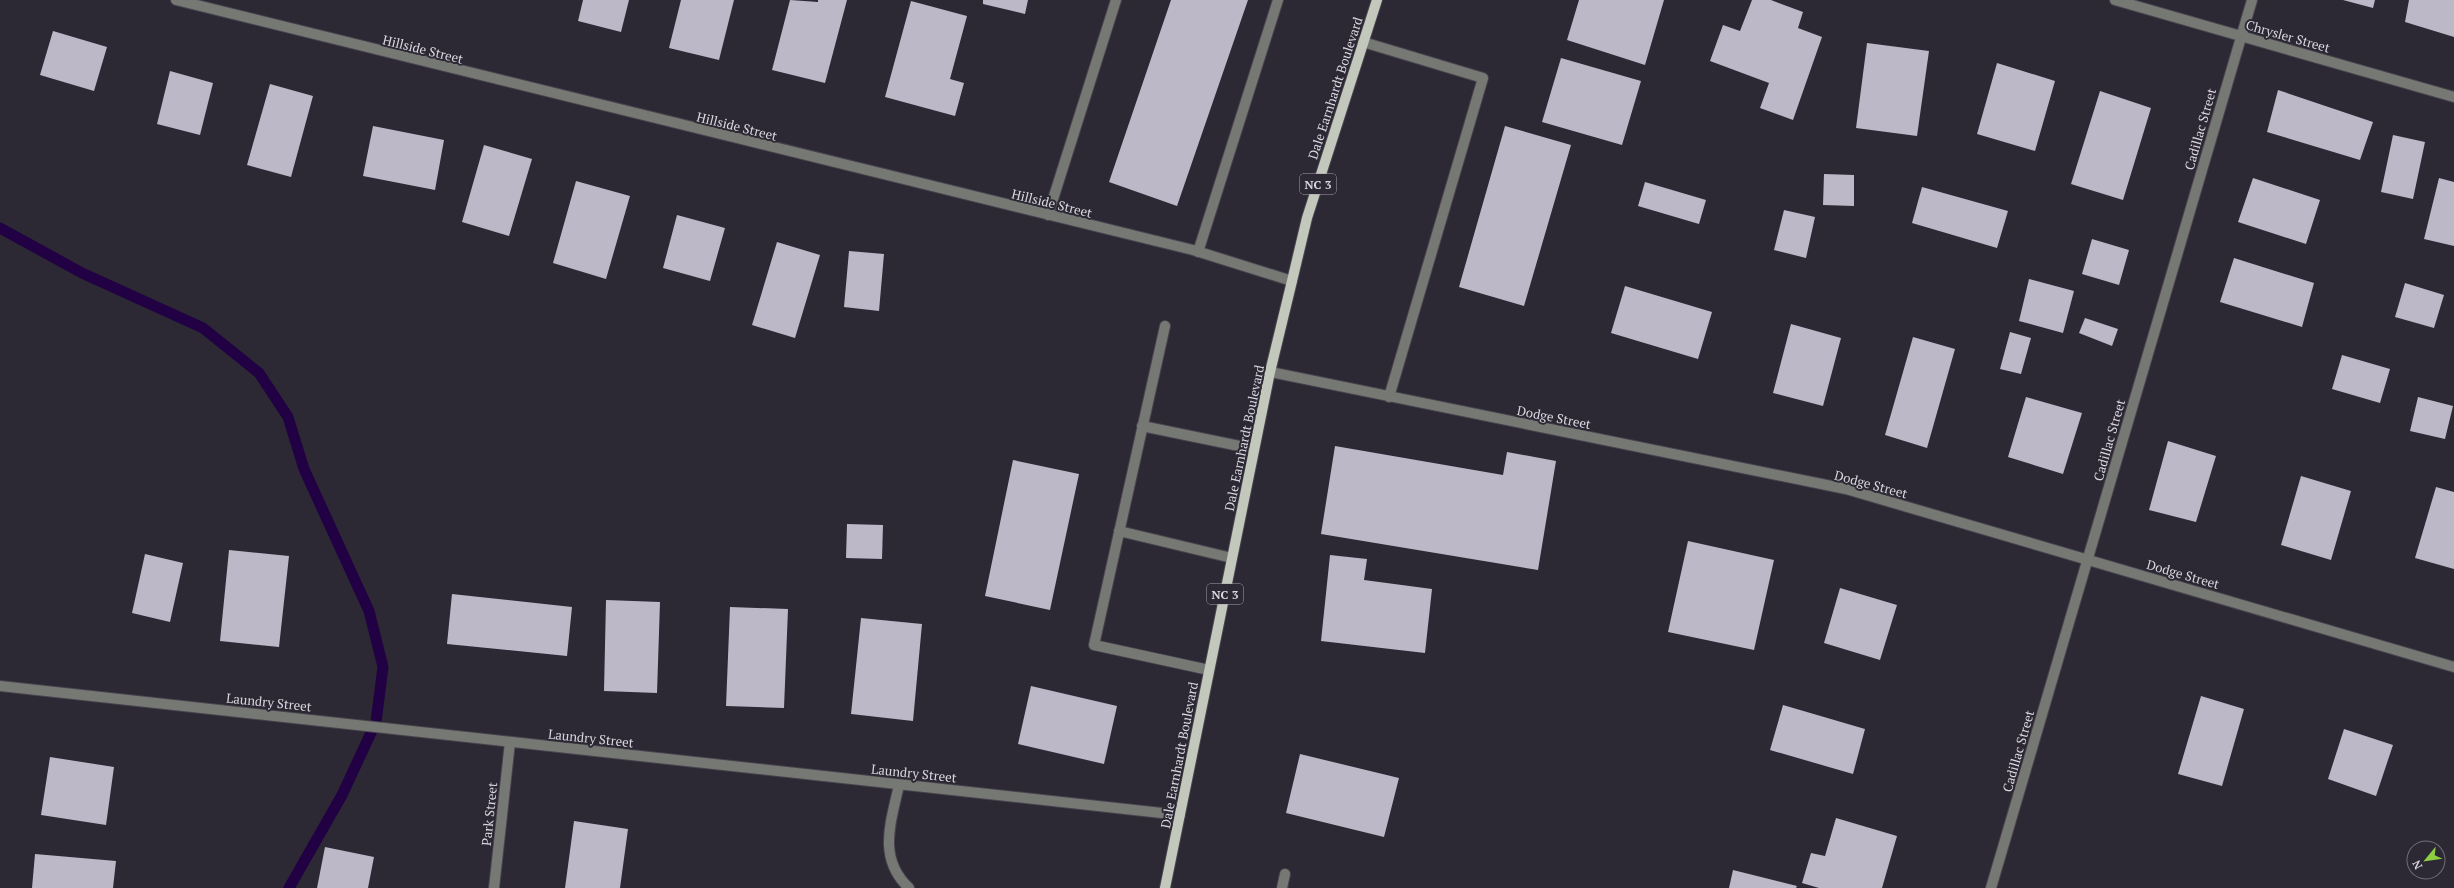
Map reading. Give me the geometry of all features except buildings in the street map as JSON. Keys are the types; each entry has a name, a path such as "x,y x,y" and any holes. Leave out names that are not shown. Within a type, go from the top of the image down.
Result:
{"main road":[{"name":"Dale Earnhardt Boulevard","path":"1165,888 1270,372 1307,218 1377,0"}],"street":[{"name":"Hillside Street","path":"176,0 208,5 1198,252 1292,280"},
{"path":"1048,215 1116,0"},
{"path":"1198,252 1278,0"},
{"name":"Chrysler Street","path":"2115,0 2454,97"},
{"name":"Cadillac Street","path":"1991,888 2252,0"},
{"path":"1363,42 1483,78 1389,396"},
{"path":"1164,326 1094,644 1210,670"},
{"name":"Dodge Street","path":"1270,372 1846,489 2454,667"},
{"path":"1142,426 1254,449"},
{"path":"1119,531 1232,558"},
{"name":"Laundry Street","path":"0,686 1180,815"},
{"name":"Park Street","path":"494,888 510,742"},
{"path":"899,784 890,831 890,861 899,878 909,888"},
{"path":"1282,888 1285,874"}],"waterway":[{"path":"0,228 82,273 203,328 259,373 288,417 304,469 369,611 383,667 376,722 342,795 289,888"}]}
